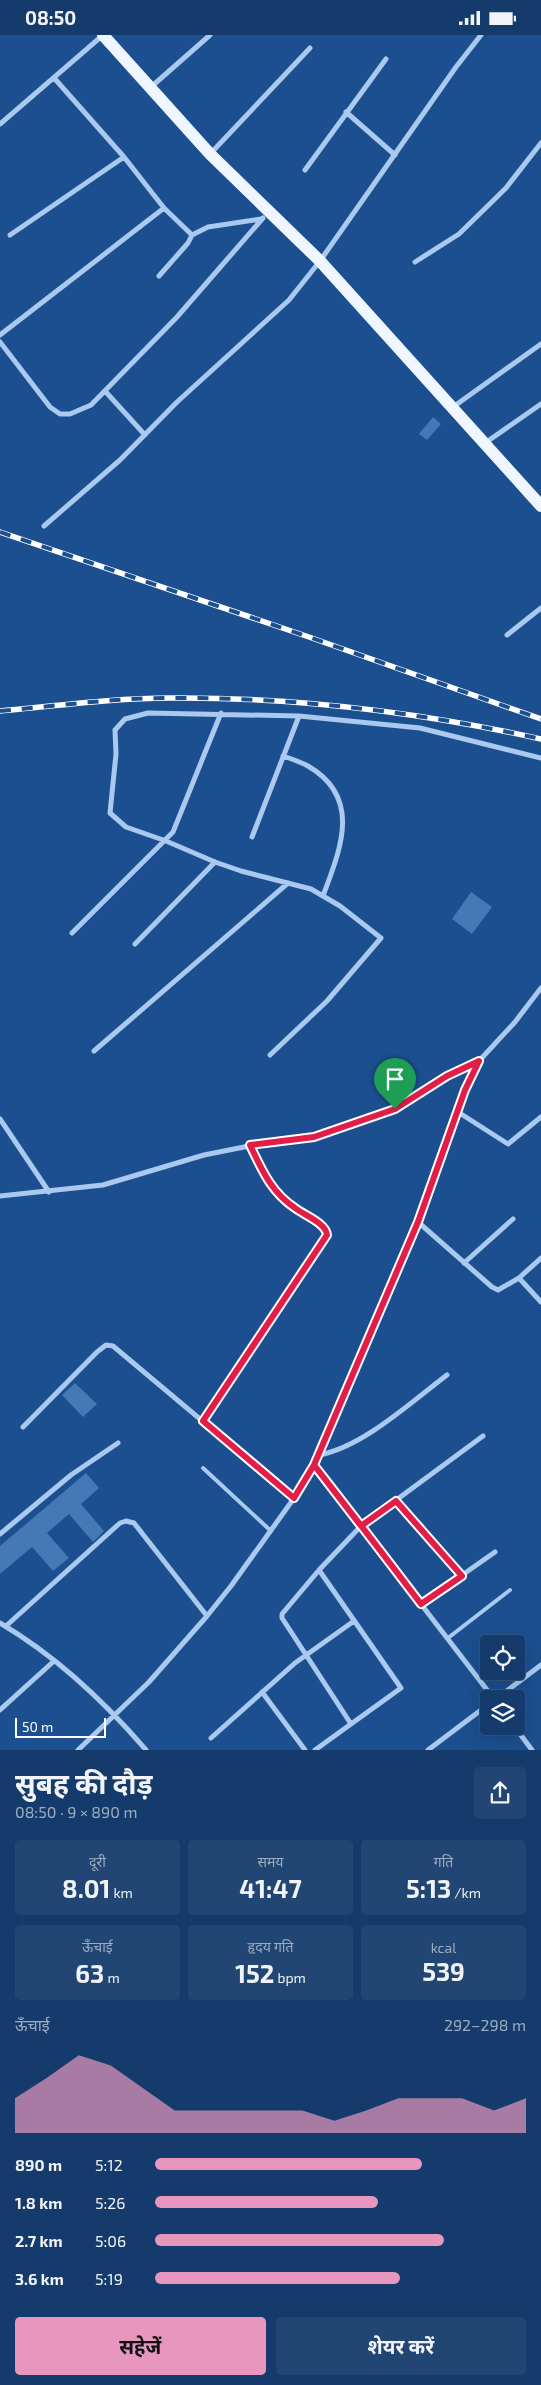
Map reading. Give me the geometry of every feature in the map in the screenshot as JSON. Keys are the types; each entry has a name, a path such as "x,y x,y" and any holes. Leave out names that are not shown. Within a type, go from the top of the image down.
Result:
{"main road":[{"path":"103,35 268,217 320,261 541,506"}],"street":[{"path":"0,124 55,79 103,35"},
{"path":"151,87 210,35"},
{"path":"44,526 120,460 289,300 320,261 481,35"},
{"path":"210,154 310,48"},
{"path":"306,170 386,59"},
{"path":"55,79 124,157 164,208 192,235"},
{"path":"346,112 395,155"},
{"path":"415,262 459,234 506,188 541,143"},
{"path":"10,235 124,157"},
{"path":"0,335 164,208"},
{"path":"159,276 183,250 192,235 208,227 268,217"},
{"path":"0,342 50,407 60,414 70,414 91,405 177,317 268,217"},
{"path":"452,408 541,344"},
{"path":"105,391 145,435"},
{"path":"485,443 541,404"},
{"path":"507,635 541,607"},
{"path":"270,1055 327,1001 381,938 340,906 311,889 215,862 166,841 126,827 110,813 116,754 115,730 118,723 125,719 148,713 299,715 420,729 541,759"},
{"path":"72,933 173,832 221,713"},
{"path":"252,837 299,715"},
{"path":"284,756 308,766 322,777 336,792 344,814 340,850 323,896"},
{"path":"135,944 215,862"},
{"path":"94,1051 288,883"},
{"path":"78,1750 116,1716 149,1682 207,1616 231,1586 294,1498 319,1455 418,1222 458,1112 479,1061 515,1023 541,988"},
{"path":"0,1196 103,1185 161,1166 250,1145 314,1137 395,1109 447,1076 479,1061"},
{"path":"458,1112 508,1144 541,1117"},
{"path":"0,1119 49,1192"},
{"path":"203,1421 327,1235 324,1228 294,1208 272,1189 250,1145"},
{"path":"464,1263 513,1219"},
{"path":"418,1222 492,1287 498,1290 519,1278 541,1258"},
{"path":"519,1278 541,1302"},
{"path":"23,1427 106,1345 113,1346 294,1498"},
{"path":"319,1455 334,1452 355,1443 447,1375"},
{"path":"351,1724 283,1621 282,1614 361,1526 483,1436"},
{"path":"0,1534 71,1475 118,1443"},
{"path":"314,1465 488,1690"},
{"path":"396,1501 462,1576"},
{"path":"6,1626 120,1523 126,1521 134,1523 207,1616"},
{"path":"421,1604 495,1552"},
{"path":"316,1750 401,1688 319,1571"},
{"path":"211,1738 306,1655 354,1621"},
{"path":"0,1623 54,1661 88,1689 116,1716 146,1750"},
{"path":"0,1711 54,1661"},
{"path":"507,1690 541,1665"},
{"path":"262,1692 305,1750"},
{"path":"428,1750 480,1712"},
{"path":"521,1735 532,1750"}],"lane":[{"path":"203,1468 271,1531"},
{"path":"448,1638 510,1590"}],"building":[{"path":"433,417 441,424 427,440 419,434"},
{"path":"471,892 492,907 472,934 452,919"},
{"path":"75,1383 97,1404 83,1417 62,1395"},
{"path":"86,1473 99,1488 81,1504 104,1531 93,1542 69,1514 47,1533 69,1558 53,1571 32,1547 0,1574 0,1546"}],"railway":[{"path":"0,532 309,637 541,719"},
{"path":"0,711 149,698 263,700 310,703 403,714 495,729 541,739"}],"route":[{"path":"395,1109 314,1137 250,1145 272,1189 294,1208 324,1228 327,1235 203,1421 294,1498 314,1465 421,1604 462,1576 396,1501 361,1526 314,1465 436,1178 465,1090 479,1061 447,1076 395,1109"}]}
